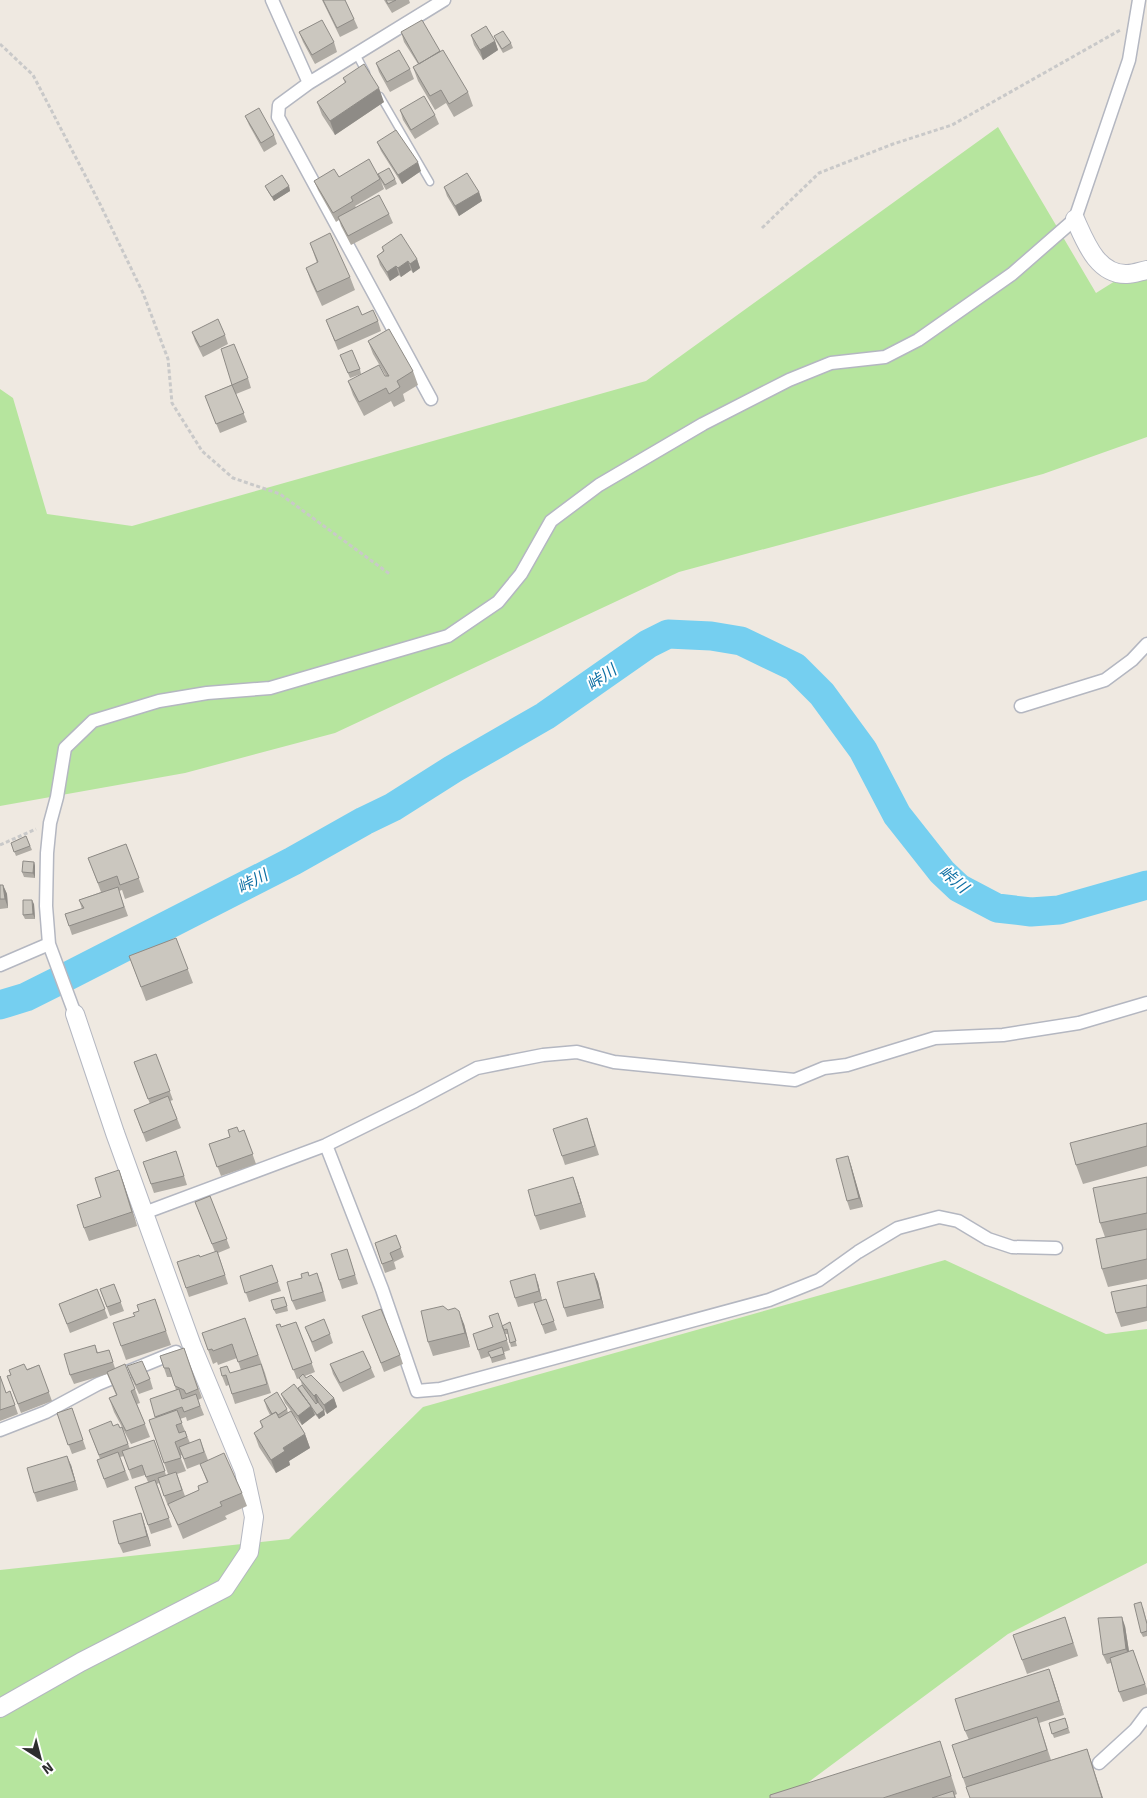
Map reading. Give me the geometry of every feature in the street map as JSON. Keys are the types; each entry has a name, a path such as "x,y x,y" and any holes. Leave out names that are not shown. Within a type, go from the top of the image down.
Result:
{"street":[{"path":"272,0 309,83"},
{"path":"431,399 279,122 280,105 309,83 444,0"},
{"path":"0,1708 81,1662 225,1588 249,1552 254,1518 244,1472 192,1346 49,944 46,906 50,823 57,798 65,748 93,721 159,701 207,693 270,688 448,636 498,602 521,574 551,521 599,485 703,424 789,380 831,364 885,357 918,340 1012,274 1075,219 1129,60 1139,0"},
{"path":"1075,219 1089,250 1105,268 1126,274 1147,270"},
{"path":"1020,706 1105,680 1132,660 1147,644"},
{"path":"0,965 49,944"},
{"path":"144,1213 326,1145 416,1102 477,1068 543,1055 577,1052 614,1062 795,1080 824,1068 847,1065 934,1038 1003,1035 1078,1023 1147,1003"},
{"path":"326,1145 382,1290 416,1391 440,1389 770,1300 819,1280 858,1252 898,1228 939,1216 958,1221 988,1239 1012,1247 1056,1248"},
{"path":"0,1430 46,1412 98,1384 192,1346"},
{"path":"1099,1763 1135,1730 1147,1714"}],"lane":[{"path":"356,54 369,78"},
{"path":"374,86 430,182"}],"path":[{"path":"762,228 819,173 893,144 952,126 1135,21"},
{"path":"0,44 33,75 100,204 143,293 168,359 172,403 202,451 233,478 280,494 391,575"},
{"path":"0,845 50,823"}],"green space":[{"path":"998,127 1096,293 1147,261 1147,437 1043,474 679,572 335,733 185,773 0,806 0,389 13,398 47,514 132,526 646,381"},
{"path":"945,1260 1106,1334 1147,1329 1147,1563 1008,1634 787,1798 0,1798 0,1570 289,1539 423,1407"}],"building":[{"path":"323,0 345,0 354,19 337,28"},
{"path":"386,0 396,0 388,4"},
{"path":"322,20 334,42 312,55 299,32"},
{"path":"422,20 440,51 419,64 401,32"},
{"path":"486,26 495,41 480,50 471,35"},
{"path":"503,31 511,43 502,49 494,36"},
{"path":"399,50 410,69 387,82 376,63"},
{"path":"443,50 468,92 449,104 441,90 430,96 413,67"},
{"path":"364,64 379,88 330,121 317,102 346,82 343,78"},
{"path":"424,96 435,115 411,130 400,110"},
{"path":"259,108 274,135 261,143 245,116"},
{"path":"396,130 418,162 398,175 377,142"},
{"path":"369,159 380,179 351,197 353,201 333,213 314,181 334,169 339,177"},
{"path":"389,168 395,179 385,185 378,174"},
{"path":"467,173 479,192 455,206 444,187"},
{"path":"282,175 289,186 272,197 265,186"},
{"path":"379,195 389,214 348,236 338,217"},
{"path":"330,233 350,277 317,292 306,268 318,262 310,243"},
{"path":"401,234 417,259 410,264 408,261 398,268 396,266 387,272 377,256 384,251 382,247"},
{"path":"358,306 362,315 373,310 378,321 335,341 326,320"},
{"path":"218,319 225,335 200,347 192,332"},
{"path":"389,329 413,371 397,381 400,387 389,394 386,388 359,402 348,381 379,365 385,376 389,376 368,341"},
{"path":"234,344 248,378 232,385 221,349"},
{"path":"352,350 360,369 348,373 340,355"},
{"path":"232,385 244,413 216,424 205,396"},
{"path":"26,836 30,846 14,852 11,843"},
{"path":"126,844 139,878 120,885 117,876 98,883 88,858"},
{"path":"23,861 34,862 33,873 22,872"},
{"path":"0,885 3,885 5,899 0,899"},
{"path":"118,887 124,907 69,926 65,914 84,908 79,900"},
{"path":"23,900 32,900 33,914 23,915"},
{"path":"176,938 188,969 141,987 129,956"},
{"path":"156,1054 170,1091 148,1099 134,1062"},
{"path":"168,1096 177,1119 143,1133 134,1110"},
{"path":"587,1118 595,1146 562,1156 553,1129"},
{"path":"1147,1123 1147,1146 1076,1165 1070,1143"},
{"path":"237,1127 239,1132 244,1130 253,1154 217,1167 209,1144 230,1137 228,1130"},
{"path":"176,1151 184,1176 151,1184 143,1162"},
{"path":"848,1156 859,1198 847,1201 836,1159"},
{"path":"119,1170 132,1212 84,1228 77,1205 101,1197 95,1178"},
{"path":"573,1177 581,1203 535,1216 528,1190"},
{"path":"1147,1177 1147,1213 1100,1223 1093,1188"},
{"path":"210,1196 227,1239 212,1244 195,1202"},
{"path":"1147,1229 1147,1259 1102,1269 1096,1239"},
{"path":"396,1235 401,1248 390,1253 393,1260 382,1264 375,1243"},
{"path":"347,1249 355,1275 339,1280 331,1254"},
{"path":"217,1251 225,1275 186,1288 177,1262"},
{"path":"272,1265 278,1282 245,1293 240,1276"},
{"path":"308,1272 309,1276 317,1273 323,1292 292,1301 287,1282 302,1278 301,1274"},
{"path":"594,1273 601,1299 564,1308 557,1282"},
{"path":"535,1274 539,1291 515,1298 510,1281"},
{"path":"114,1284 121,1302 107,1307 100,1289"},
{"path":"1147,1285 1147,1307 1116,1313 1111,1292"},
{"path":"97,1289 105,1309 67,1324 59,1304"},
{"path":"284,1297 287,1306 274,1310 271,1300"},
{"path":"155,1299 166,1331 121,1346 113,1323 135,1316 133,1313 139,1311 137,1305"},
{"path":"546,1299 554,1321 542,1325 534,1303"},
{"path":"443,1306 448,1310 455,1308 459,1311 465,1333 428,1342 421,1311"},
{"path":"381,1309 400,1355 381,1363 362,1316"},
{"path":"498,1313 507,1340 478,1350 473,1334 493,1327 489,1316"},
{"path":"245,1318 258,1355 238,1362 232,1344 213,1351 212,1349 208,1350 202,1333"},
{"path":"324,1319 330,1334 312,1342 305,1327"},
{"path":"296,1322 312,1363 293,1370 276,1325 280,1324 281,1327"},
{"path":"510,1322 516,1341 510,1343 507,1329 504,1330 502,1326"},
{"path":"95,1345 97,1353 109,1350 113,1362 70,1375 64,1354"},
{"path":"502,1347 504,1354 491,1358 488,1352"},
{"path":"184,1348 198,1389 186,1394 184,1390 175,1386 169,1368 164,1368 160,1356"},
{"path":"363,1351 371,1368 340,1383 330,1364"},
{"path":"142,1361 150,1379 136,1385 127,1366"},
{"path":"24,1364 27,1370 39,1365 49,1392 18,1404 7,1376 11,1375 9,1370"},
{"path":"125,1364 135,1389 131,1391 145,1424 126,1431 109,1398 117,1395 107,1372"},
{"path":"261,1364 267,1384 232,1394 226,1375 222,1376 220,1368 227,1366 230,1373"},
{"path":"303,1374 306,1378 311,1375 334,1398 324,1405 316,1394 314,1396 299,1378"},
{"path":"0,1376 6,1393 10,1391 15,1405 0,1410"},
{"path":"294,1384 311,1406 298,1416 281,1394"},
{"path":"302,1385 316,1404 318,1402 324,1410 317,1415 298,1388"},
{"path":"179,1389 182,1399 196,1394 200,1406 184,1412 182,1407 155,1417 150,1399"},
{"path":"277,1392 287,1409 278,1415 276,1412 272,1414 264,1400"},
{"path":"72,1408 83,1440 68,1445 57,1413"},
{"path":"177,1410 182,1423 176,1425 179,1433 185,1431 187,1437 175,1442 181,1458 164,1463 149,1420"},
{"path":"291,1411 305,1434 283,1448 285,1451 271,1460 254,1433 263,1427 260,1421 276,1412 279,1418"},
{"path":"111,1421 113,1426 118,1424 120,1428 122,1427 128,1444 99,1455 89,1430"},
{"path":"200,1439 204,1452 184,1459 179,1447"},
{"path":"154,1440 165,1471 146,1477 142,1465 129,1470 122,1451"},
{"path":"118,1452 125,1471 104,1479 97,1460"},
{"path":"224,1453 242,1493 220,1502 222,1506 178,1525 168,1504 199,1490 198,1486 208,1482 200,1464"},
{"path":"67,1456 75,1481 34,1493 27,1468"},
{"path":"176,1472 182,1490 164,1496 158,1478"},
{"path":"155,1480 169,1518 148,1525 135,1487"},
{"path":"141,1513 147,1536 119,1544 113,1521"},
{"path":"1141,1602 1147,1631 1141,1633 1134,1604"},
{"path":"1065,1617 1073,1643 1022,1660 1013,1635"},
{"path":"1122,1617 1126,1649 1103,1655 1098,1618"},
{"path":"1133,1650 1145,1684 1119,1692 1110,1658"},
{"path":"1049,1669 1059,1701 965,1731 955,1699"},
{"path":"1037,1717 1047,1750 963,1778 952,1745"},
{"path":"1065,1718 1068,1728 1052,1734 1049,1723"},
{"path":"940,1741 951,1776 883,1798 770,1798 770,1795"},
{"path":"1087,1749 1102,1798 970,1798 966,1787"},
{"path":"953,1791 955,1798 932,1798"}],"waterway":[{"name":"峠川","path":"0,1005 26,997 66,977 293,861 393,807 453,769 545,716 648,644 668,634 711,636 741,641 795,667 822,694 863,750 897,815 942,872 959,888 997,908 1031,912 1059,910 1147,885"}]}
